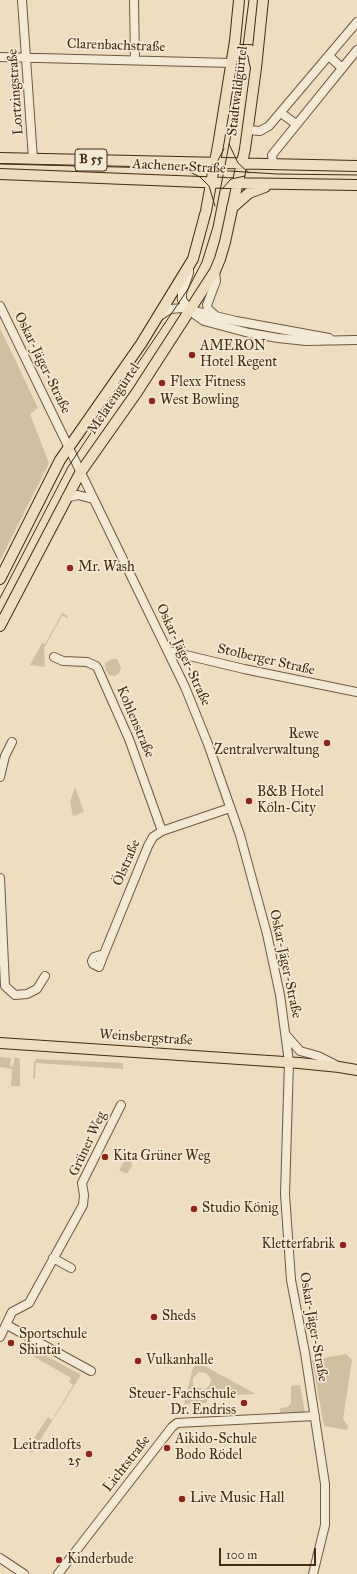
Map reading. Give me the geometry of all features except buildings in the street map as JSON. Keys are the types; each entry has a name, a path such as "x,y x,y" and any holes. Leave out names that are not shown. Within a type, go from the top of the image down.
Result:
{"main road":[{"name":"Stadtwaldgürtel","path":"212,183 234,50 239,0"},
{"name":"Stadtwaldgürtel","path":"237,184 248,130 263,0"},
{"path":"234,50 250,50 253,54 256,68"},
{"name":"Aachener Straße","path":"0,158 357,166"},
{"name":"Aachener Straße","path":"0,174 237,184 357,185"},
{"name":"Melatengürtel","path":"0,579 60,460 158,317 189,267 201,231 212,183"},
{"name":"Melatengürtel","path":"0,626 80,473 137,392 215,271 223,250 237,184"},
{"path":"232,208 253,191 274,185"},
{"name":"Weinsbergstraße","path":"0,1043 290,1062 357,1070"}],"street":[{"name":"Lortzingstraße","path":"22,0 33,159"},
{"path":"134,0 135,60"},
{"path":"248,130 257,132 264,130 281,113 357,22"},
{"path":"273,164 272,155 357,50"},
{"name":"Clarenbachstraße","path":"0,57 26,56 232,63"},
{"path":"329,56 342,68"},
{"path":"281,113 296,124"},
{"path":"189,267 189,273 183,289 182,298 183,303 199,318"},
{"path":"215,271 216,281 207,305 208,309 215,315"},
{"name":"Oskar-Jäger-Straße","path":"0,306 92,499 169,651 202,729 240,835 270,947 290,1062 285,1194 291,1284 324,1467 327,1505 321,1547 313,1574"},
{"path":"158,317 175,308 338,339 357,340"},
{"path":"183,320 199,318 222,326 278,338 306,342 338,339"},
{"path":"66,498 78,495 92,499"},
{"name":"Stolberger Straße","path":"169,651 244,669 357,692"},
{"name":"Kohlenstraße","path":"54,657 63,661 87,662 98,669 129,739 162,831"},
{"path":"0,777 4,756 12,742"},
{"name":"Ölstraße","path":"104,954 153,837 162,831 230,808"},
{"path":"0,878 5,986 14,995 27,994 36,989 45,976"},
{"name":"Oskar-Jäger-Straße","path":"286,1034 300,1051 318,1056 339,1067"},
{"name":"Grüner Weg","path":"0,1337 12,1312 29,1303 83,1205 84,1195 82,1183 121,1105"},
{"path":"53,1258 71,1268"},
{"path":"7,1325 91,1371"},
{"name":"Lichtstraße","path":"58,1574 172,1427 177,1423 315,1416"},
{"path":"0,1558 24,1574"}],"shaded area":[{"path":"0,328 38,408 30,414 49,463 0,561"},
{"path":"62,613 68,616 68,618 62,616 44,648 45,667 30,665 42,643 45,644"},
{"path":"112,659 117,659 121,668 119,673 115,676 109,675 106,670 105,663"},
{"path":"75,787 84,812 73,816 70,802"},
{"path":"0,1057 11,1058 10,1066 13,1066 15,1057 20,1059 20,1086 11,1086 12,1069 0,1067"},
{"path":"36,1059 123,1063 123,1069 36,1063 35,1079 33,1079 34,1062"},
{"path":"126,1152 129,1153 132,1166 127,1174 119,1170 124,1162 121,1160"},
{"path":"36,1350 81,1375 32,1453 27,1449 48,1417 52,1420 73,1385 69,1382 71,1378 33,1356"},
{"path":"346,1354 352,1360 343,1419 348,1426 347,1430 324,1426 312,1360"},
{"path":"200,1363 256,1394 209,1396 206,1403 184,1404 193,1368 196,1364","holes":["199,1372 206,1373 211,1379 210,1384 206,1389 197,1388 193,1384 193,1378"]},
{"path":"300,1385 305,1412 280,1413 280,1408 288,1407 291,1403 291,1386"}],"tram line":[{"path":"0,598 68,467 188,289 202,262 213,227 233,124 249,0"},
{"path":"229,144 238,163 249,173"},
{"path":"204,169 217,162 224,149"},
{"path":"0,164 198,169 277,174 357,175"},
{"path":"188,171 200,177 209,186 215,206"},
{"path":"222,189 231,179 245,176"}],"place":[{"name":"AMERON Hotel Regent","path":"192,355"},
{"name":"Flexx Fitness","path":"162,383"},
{"name":"West Bowling","path":"152,401"},
{"name":"Mr. Wash","path":"70,568"},
{"name":"Rewe Zentralverwaltung","path":"327,743"},
{"name":"B&B Hotel Köln-City","path":"249,801"},
{"name":"Kita Grüner Weg","path":"105,1157"},
{"name":"Studio König","path":"194,1209"},
{"name":"Kletterfabrik","path":"343,1245"},
{"name":"Sheds","path":"154,1317"},
{"name":"Sportschule Shintai","path":"11,1343"},
{"name":"Vulkanhalle","path":"138,1361"},
{"name":"Steuer-Fachschule Dr. Endriss","path":"244,1403"},
{"name":"Aikido-Schule Bodo Rödel","path":"167,1448"},
{"name":"Leitradlofts 25","path":"89,1454"},
{"name":"Live Music Hall","path":"182,1499"},
{"name":"Kinderbude","path":"59,1560"}]}
